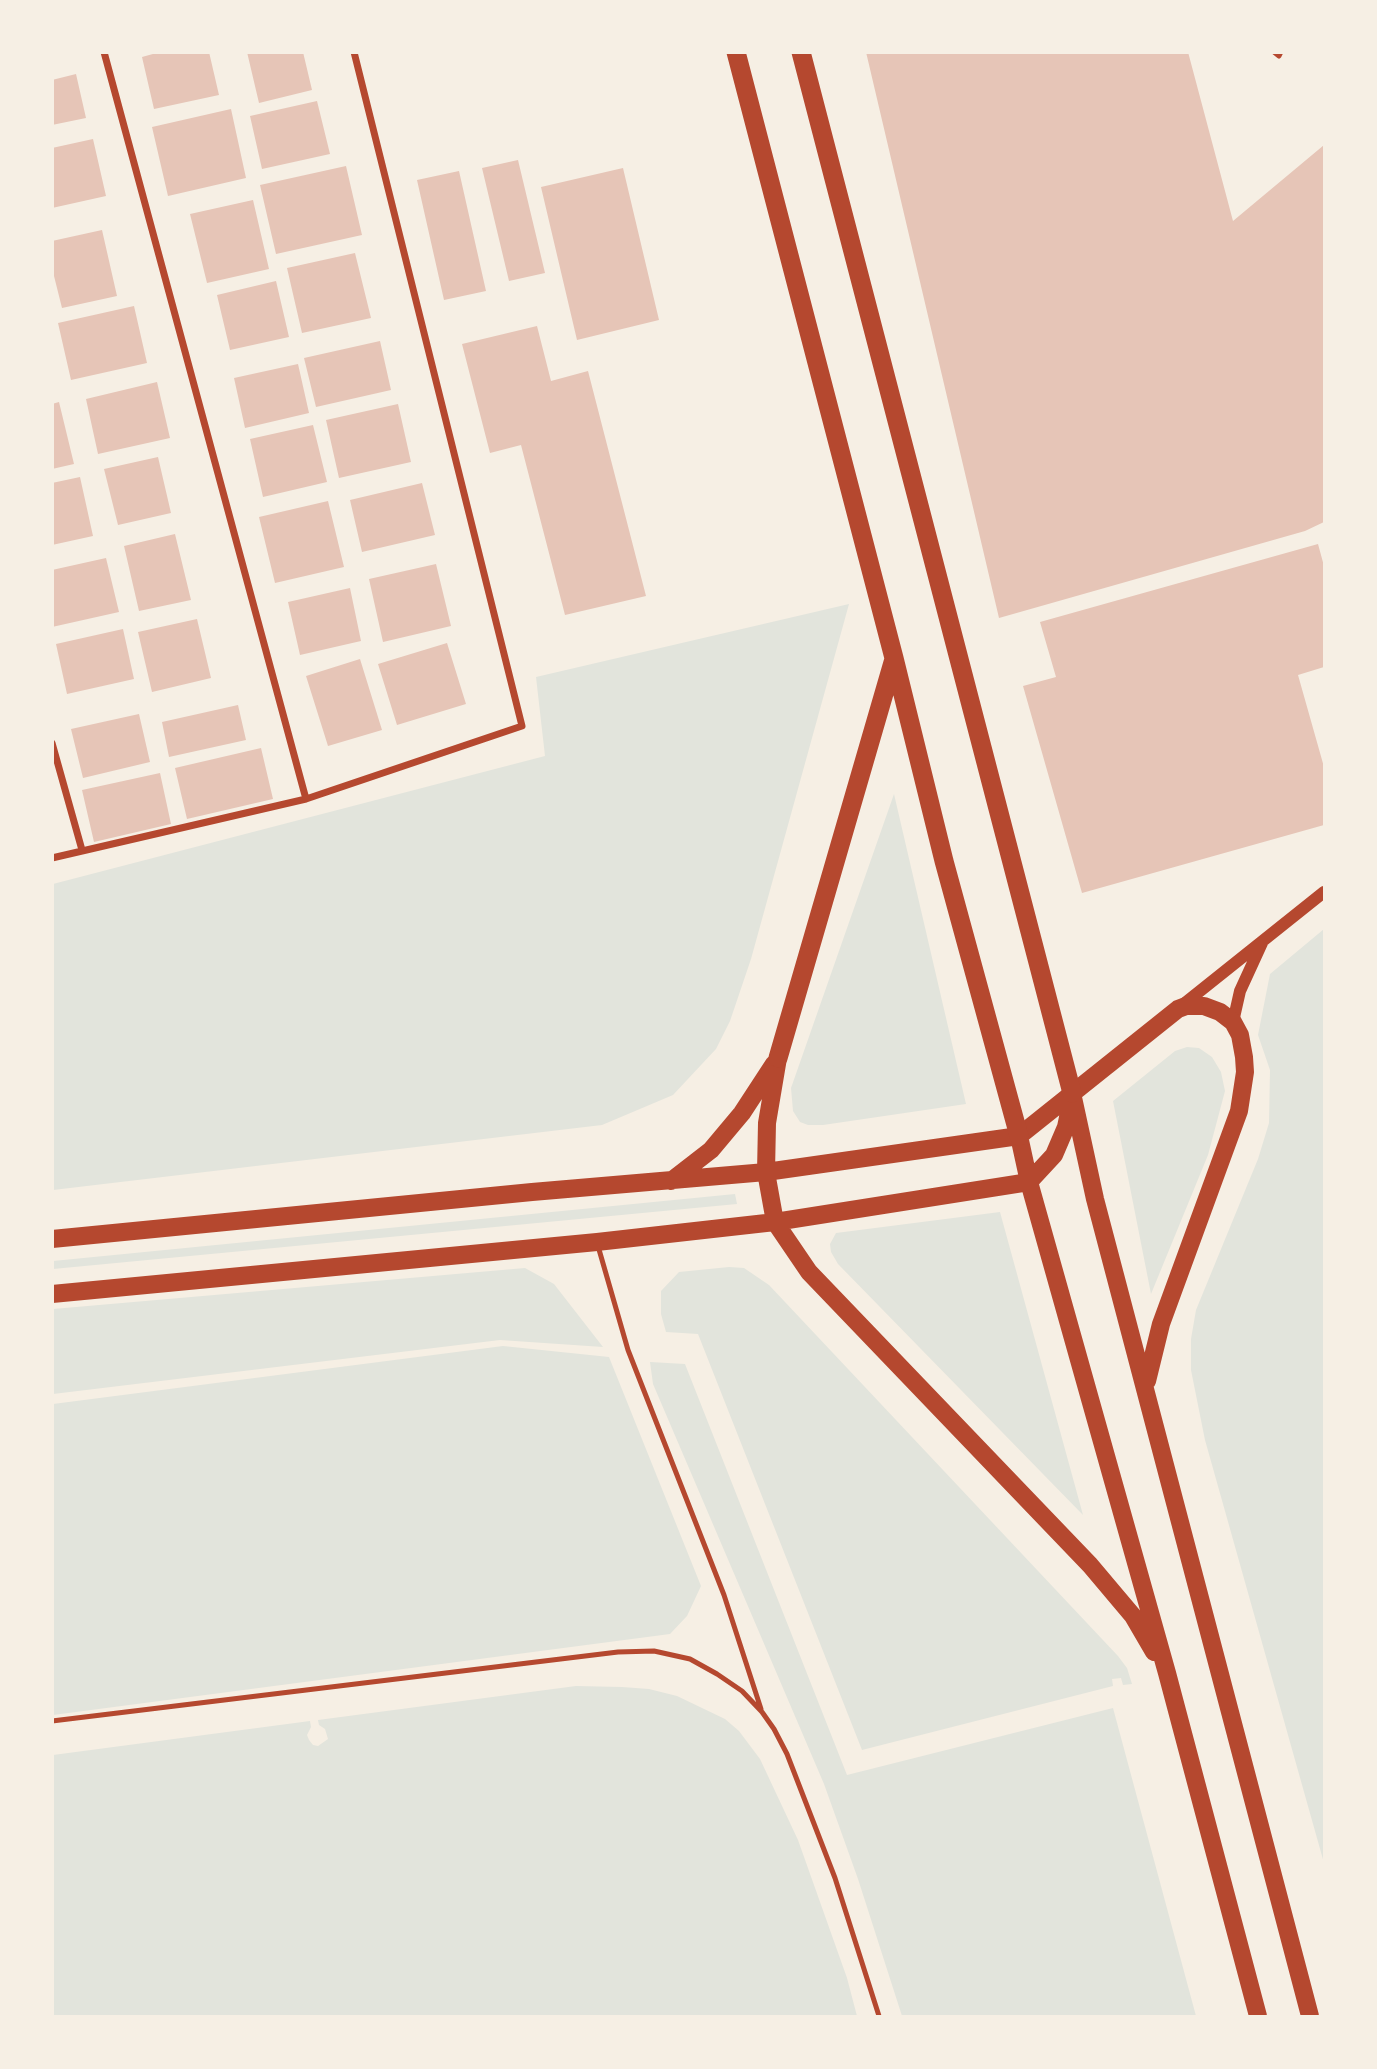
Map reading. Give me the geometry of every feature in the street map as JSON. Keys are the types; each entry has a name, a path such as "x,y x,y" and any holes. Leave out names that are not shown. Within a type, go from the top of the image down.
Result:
{"highway":[{"path":"736,52 894,658 944,861 1019,1136"},
{"path":"801,52 1072,1093"},
{"path":"778,1058 894,658"}],"main road":[{"path":"52,1239 766,1172 1019,1136 1178,1009 1204,1006 1220,1012 1233,1022 1240,1035 1244,1081 1239,1111 1154,1345 1146,1390"},
{"path":"778,1058 767,1123 766,1172 775,1222 809,1272 1090,1565 1133,1616 1167,1673"},
{"path":"670,1181 711,1150 743,1114 778,1058"},
{"path":"52,1294 597,1242 775,1222 1029,1182 1048,1163 1057,1149 1066,1127 1072,1093"},
{"path":"1072,1093 1095,1199 1310,2017"},
{"path":"1019,1136 1029,1182 1167,1673 1258,2017"}],"street":[{"path":"104,52 306,799"},
{"path":"52,858 306,799 522,726 354,52"},
{"path":"52,743 82,850"},
{"path":"1178,1009 1325,891"},
{"path":"1233,1022 1240,992 1264,939"}],"lane":[{"path":"1274,52 1279,56 1281,52"},
{"path":"597,1242 628,1350 724,1595 762,1712"},
{"path":"52,1721 604,1654 654,1651 690,1659 742,1691 774,1729 830,1866 878,2017"}],"shaded area":[{"path":"849,604 751,959 730,1021 716,1049 673,1095 602,1125 53,1190 53,884 545,756 536,677"},
{"path":"894,794 966,1104 808,1125 800,1122 793,1111 791,1088"},
{"path":"1324,929 1324,1863 1205,1440 1191,1370 1191,1339 1196,1310 1258,1159 1269,1123 1270,1070 1258,1035 1270,974"},
{"path":"1187,1047 1199,1048 1212,1057 1221,1072 1225,1091 1208,1155 1151,1294 1113,1101 1175,1051"},
{"path":"735,1194 737,1204 53,1269 53,1261"},
{"path":"1000,1212 1083,1515 838,1264 831,1252 830,1244 836,1233"},
{"path":"525,1268 554,1284 603,1347 500,1340 53,1394 53,1309"},
{"path":"744,1268 769,1285 1118,1656 1127,1668 1132,1684 1123,1685 1121,1678 1112,1679 1113,1686 862,1750 698,1334 666,1332 661,1314 661,1291 679,1272"},
{"path":"503,1346 609,1357 701,1586 687,1616 670,1634 53,1715 53,1404"},
{"path":"650,1362 685,1364 847,1775 1113,1708 1196,2016 902,2016 824,1784 653,1384"},
{"path":"576,1686 649,1689 677,1696 725,1719 739,1731 760,1759 798,1840 847,1978 857,2016 53,2016 53,1755 310,1721 311,1727 307,1735 313,1745 318,1746 328,1739 318,1720"}],"building":[{"path":"160,52 209,52 219,95 154,109 142,57"},
{"path":"247,52 303,52 312,90 259,103"},
{"path":"866,52 1188,52 1233,221 1324,145 1324,522 1305,531 999,618"},
{"path":"76,74 86,118 52,125 52,80"},
{"path":"317,101 330,154 262,169 250,116"},
{"path":"231,109 246,178 168,196 152,127"},
{"path":"93,139 106,196 52,208 52,148"},
{"path":"518,160 545,273 509,281 482,168"},
{"path":"346,166 362,235 276,254 260,185"},
{"path":"623,168 659,320 577,340 541,187"},
{"path":"459,171 486,291 444,300 417,180"},
{"path":"253,200 269,269 207,283 190,214"},
{"path":"102,230 117,296 62,308 52,268 52,241"},
{"path":"355,253 371,318 302,333 287,268"},
{"path":"276,281 289,337 230,350 217,295"},
{"path":"134,306 147,363 71,380 58,323"},
{"path":"537,326 551,381 588,371 646,596 565,615 521,445 490,453 462,344"},
{"path":"380,341 391,390 316,407 304,358"},
{"path":"298,364 309,413 245,428 234,378"},
{"path":"157,382 170,438 98,454 86,399"},
{"path":"59,402 74,464 52,469 52,404"},
{"path":"398,404 411,462 339,478 326,420"},
{"path":"313,425 327,482 263,497 250,439"},
{"path":"158,457 171,513 118,525 104,469"},
{"path":"80,477 93,536 52,545 52,483"},
{"path":"422,483 435,535 362,552 350,500"},
{"path":"328,501 344,567 275,583 259,517"},
{"path":"175,534 191,600 139,611 124,546"},
{"path":"1318,544 1324,566 1324,667 1298,675 1324,767 1324,825 1082,893 1023,686 1056,677 1040,622"},
{"path":"106,558 119,612 52,627 52,570"},
{"path":"436,564 451,626 383,642 369,579"},
{"path":"350,588 361,641 300,655 288,602"},
{"path":"197,619 211,678 152,692 138,632"},
{"path":"123,629 134,679 67,694 56,644"},
{"path":"447,643 466,704 397,725 378,664"},
{"path":"360,659 382,730 328,746 306,676"},
{"path":"238,705 246,740 169,757 162,722"},
{"path":"139,714 150,762 83,778 71,729"},
{"path":"261,748 273,799 187,819 175,768"},
{"path":"160,773 171,824 94,842 82,790"}]}
